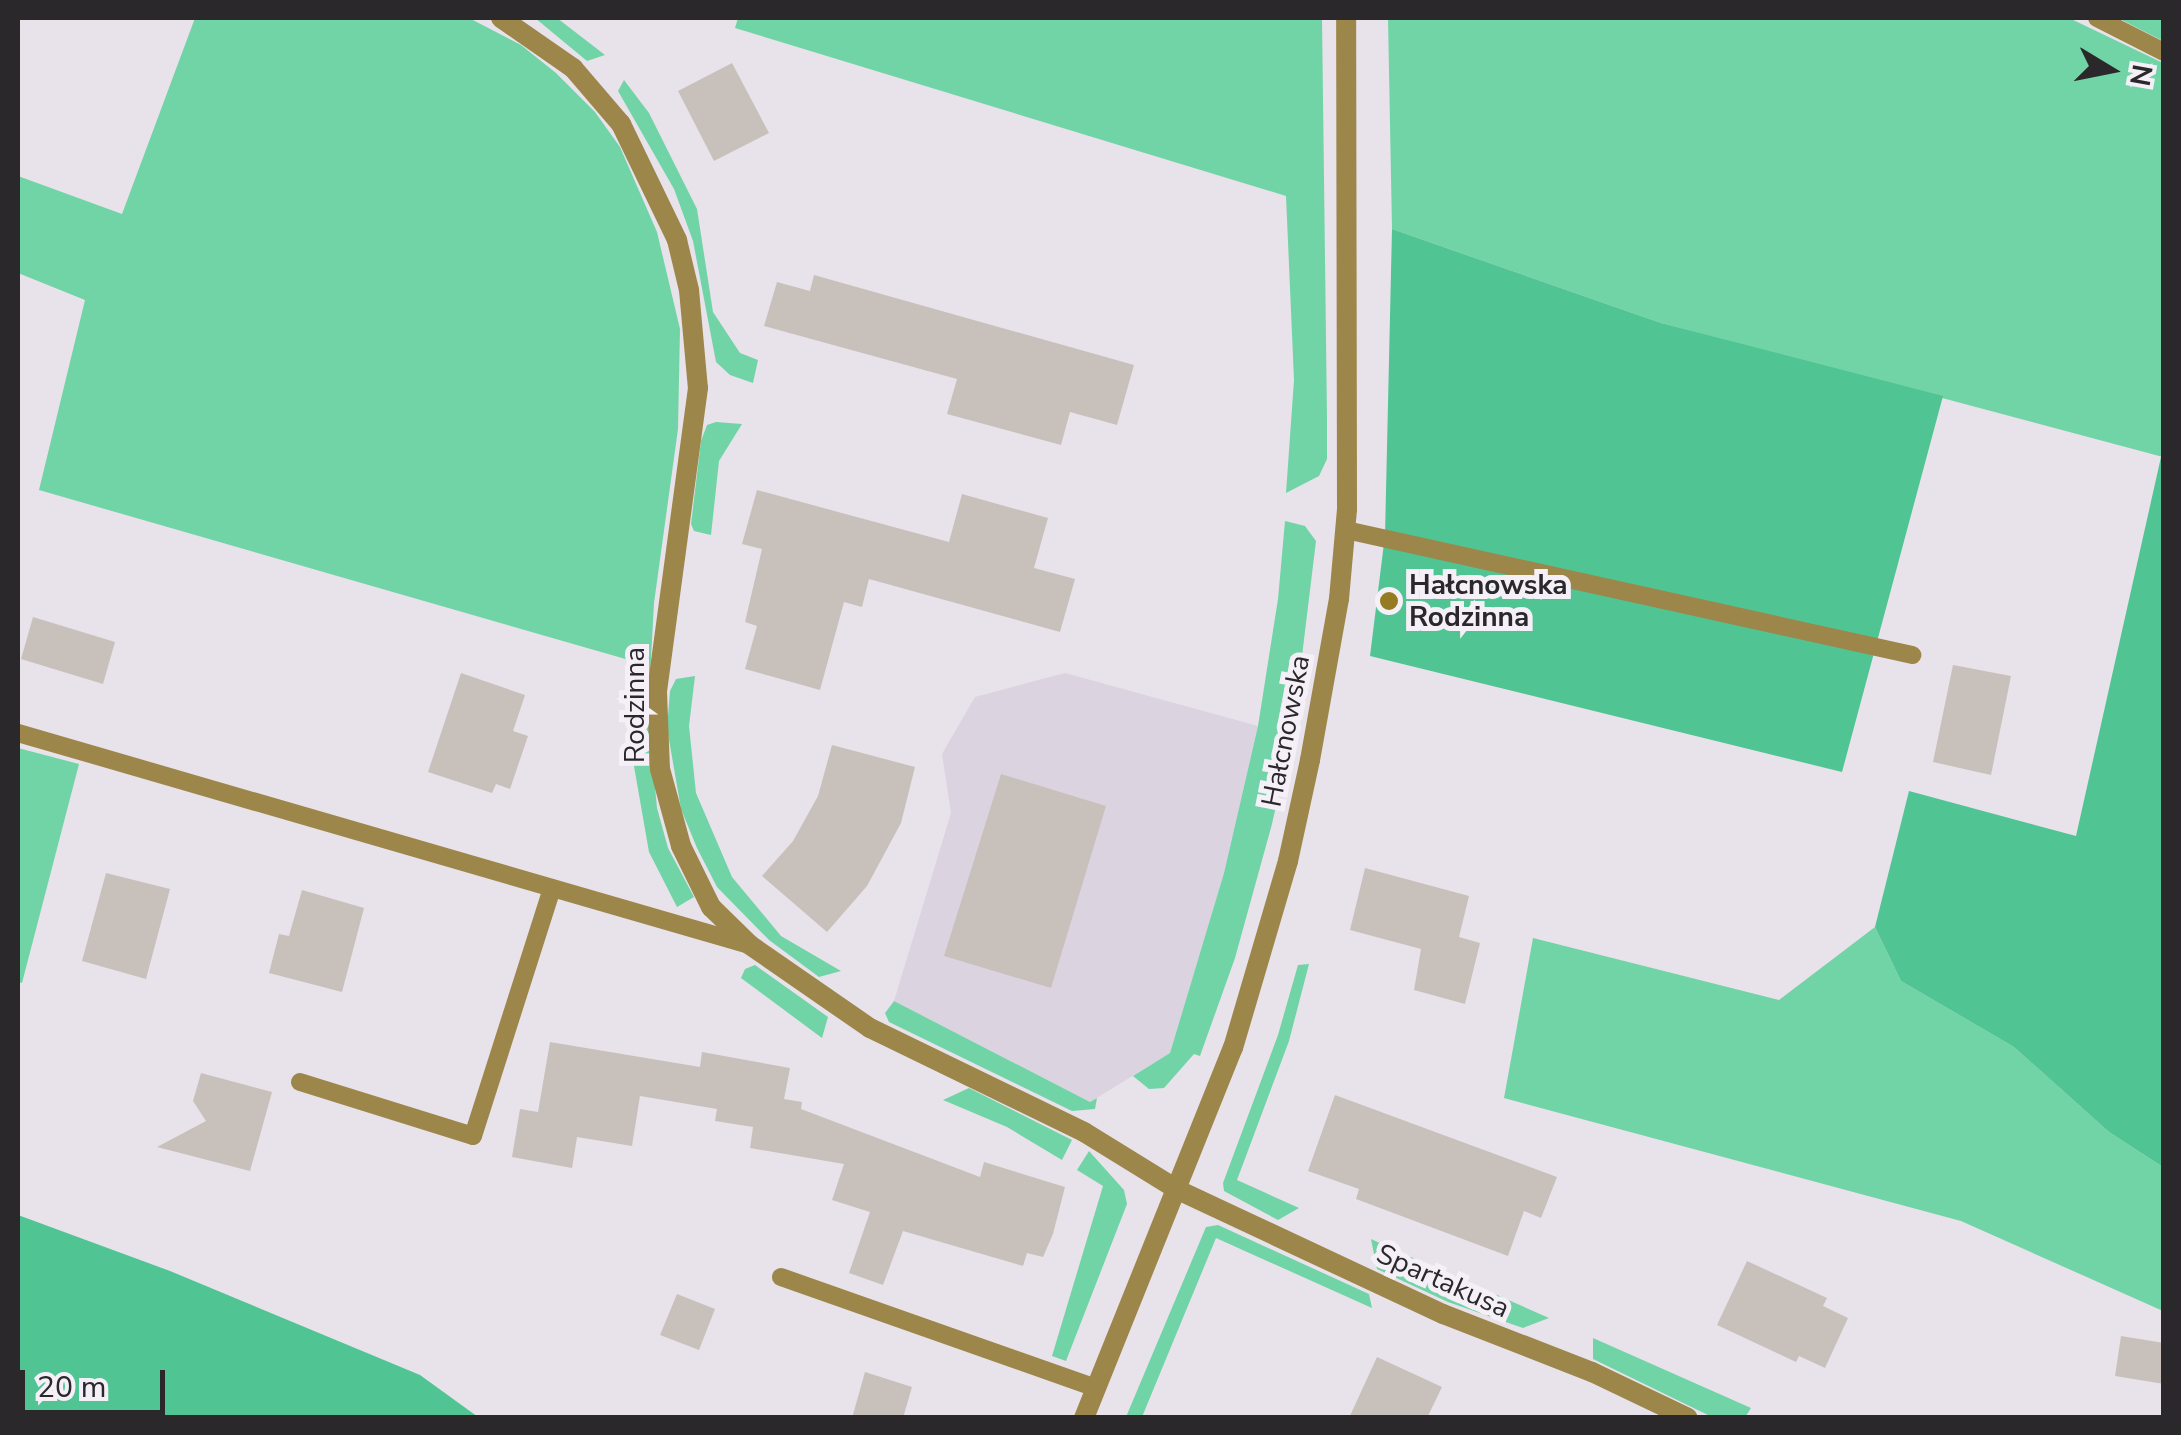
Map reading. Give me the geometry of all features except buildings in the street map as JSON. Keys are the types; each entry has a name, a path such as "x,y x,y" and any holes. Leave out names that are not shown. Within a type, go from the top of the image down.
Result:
{"street":[{"name":"Rodzinna","path":"502,18 544,43 598,92 636,151 677,240 689,290 698,388 657,692 660,769 681,846 711,907 750,945 870,1028 1084,1132 1178,1190"},
{"name":"Hałcnowska","path":"1084,1418 1233,1048 1288,861 1325,681 1346,530 1346,18"},
{"name":"Spartakusa","path":"1178,1190 1442,1314 1592,1372 1688,1418"}],"lane":[{"path":"2096,18 2164,52"},
{"path":"1346,530 1912,655"},
{"path":"18,733 750,945"},
{"path":"300,1082 473,1136 552,888"},
{"path":"781,1277 1096,1388"}],"shaded area":[{"path":"1065,673 1258,726 1224,873 1170,1053 1090,1102 894,1001 951,813 942,754 975,697"}],"green space":[{"path":"195,18 469,18 521,45 556,73 595,112 620,147 657,232 680,329 678,429 654,603 648,715 657,808 668,848 694,897 677,907 649,852 631,749 629,660 39,490 85,300 18,273 18,176 122,214"},
{"path":"535,18 557,18 605,55 587,61"},
{"path":"738,18 1322,18 1327,459 1319,476 1286,493 1294,380 1286,196 735,28"},
{"path":"1388,18 2069,18 2163,63 2163,457 1661,323 1392,229"},
{"path":"2118,18 2163,18 2163,41"},
{"path":"624,80 649,113 697,209 713,312 740,353 758,360 753,383 730,375 716,362 693,241 674,189 618,91"},
{"path":"1392,229 1661,323 1943,396 1842,772 1370,656 1385,535"},
{"path":"742,424 719,461 711,535 694,531 691,524 701,441 707,425"},
{"path":"2161,457 2163,1167 2109,1132 2014,1047 1901,981 1875,927 1909,791 2076,836"},
{"path":"1285,521 1305,526 1316,541 1293,730 1272,824 1235,958 1200,1056 1194,1054 1164,1088 1149,1089 1133,1076 1170,1053 1224,873 1258,726 1278,599"},
{"path":"695,676 689,726 696,793 732,877 781,936 841,971 819,977 769,940 717,887 697,848 681,809 667,728 670,691 676,679"},
{"path":"18,748 79,764 22,983 18,982"},
{"path":"1875,927 1901,981 2014,1047 2109,1132 2163,1167 2163,1311 1961,1221 1504,1098 1533,938 1779,1000"},
{"path":"1309,964 1289,1041 1237,1180 1299,1208 1278,1220 1224,1191 1223,1183 1278,1035 1298,965"},
{"path":"755,965 828,1017 822,1038 741,978 745,969"},
{"path":"894,1001 1090,1102 1097,1098 1095,1109 1072,1111 889,1022 885,1013"},
{"path":"969,1088 1072,1140 1062,1160 1007,1127 943,1100"},
{"path":"1089,1151 1124,1190 1127,1204 1066,1361 1052,1356 1103,1186 1077,1170"},
{"path":"18,1215 170,1271 420,1375 478,1417 18,1417"},
{"path":"1218,1225 1369,1294 1372,1308 1216,1238 1142,1417 1126,1417 1206,1227"},
{"path":"1371,1239 1549,1318 1523,1328 1448,1302 1377,1269"},
{"path":"1593,1338 1751,1408 1746,1416 1712,1417 1593,1359"}],"place":[{"name":"Hałcnowska Rodzinna","path":"1389,601"}]}
